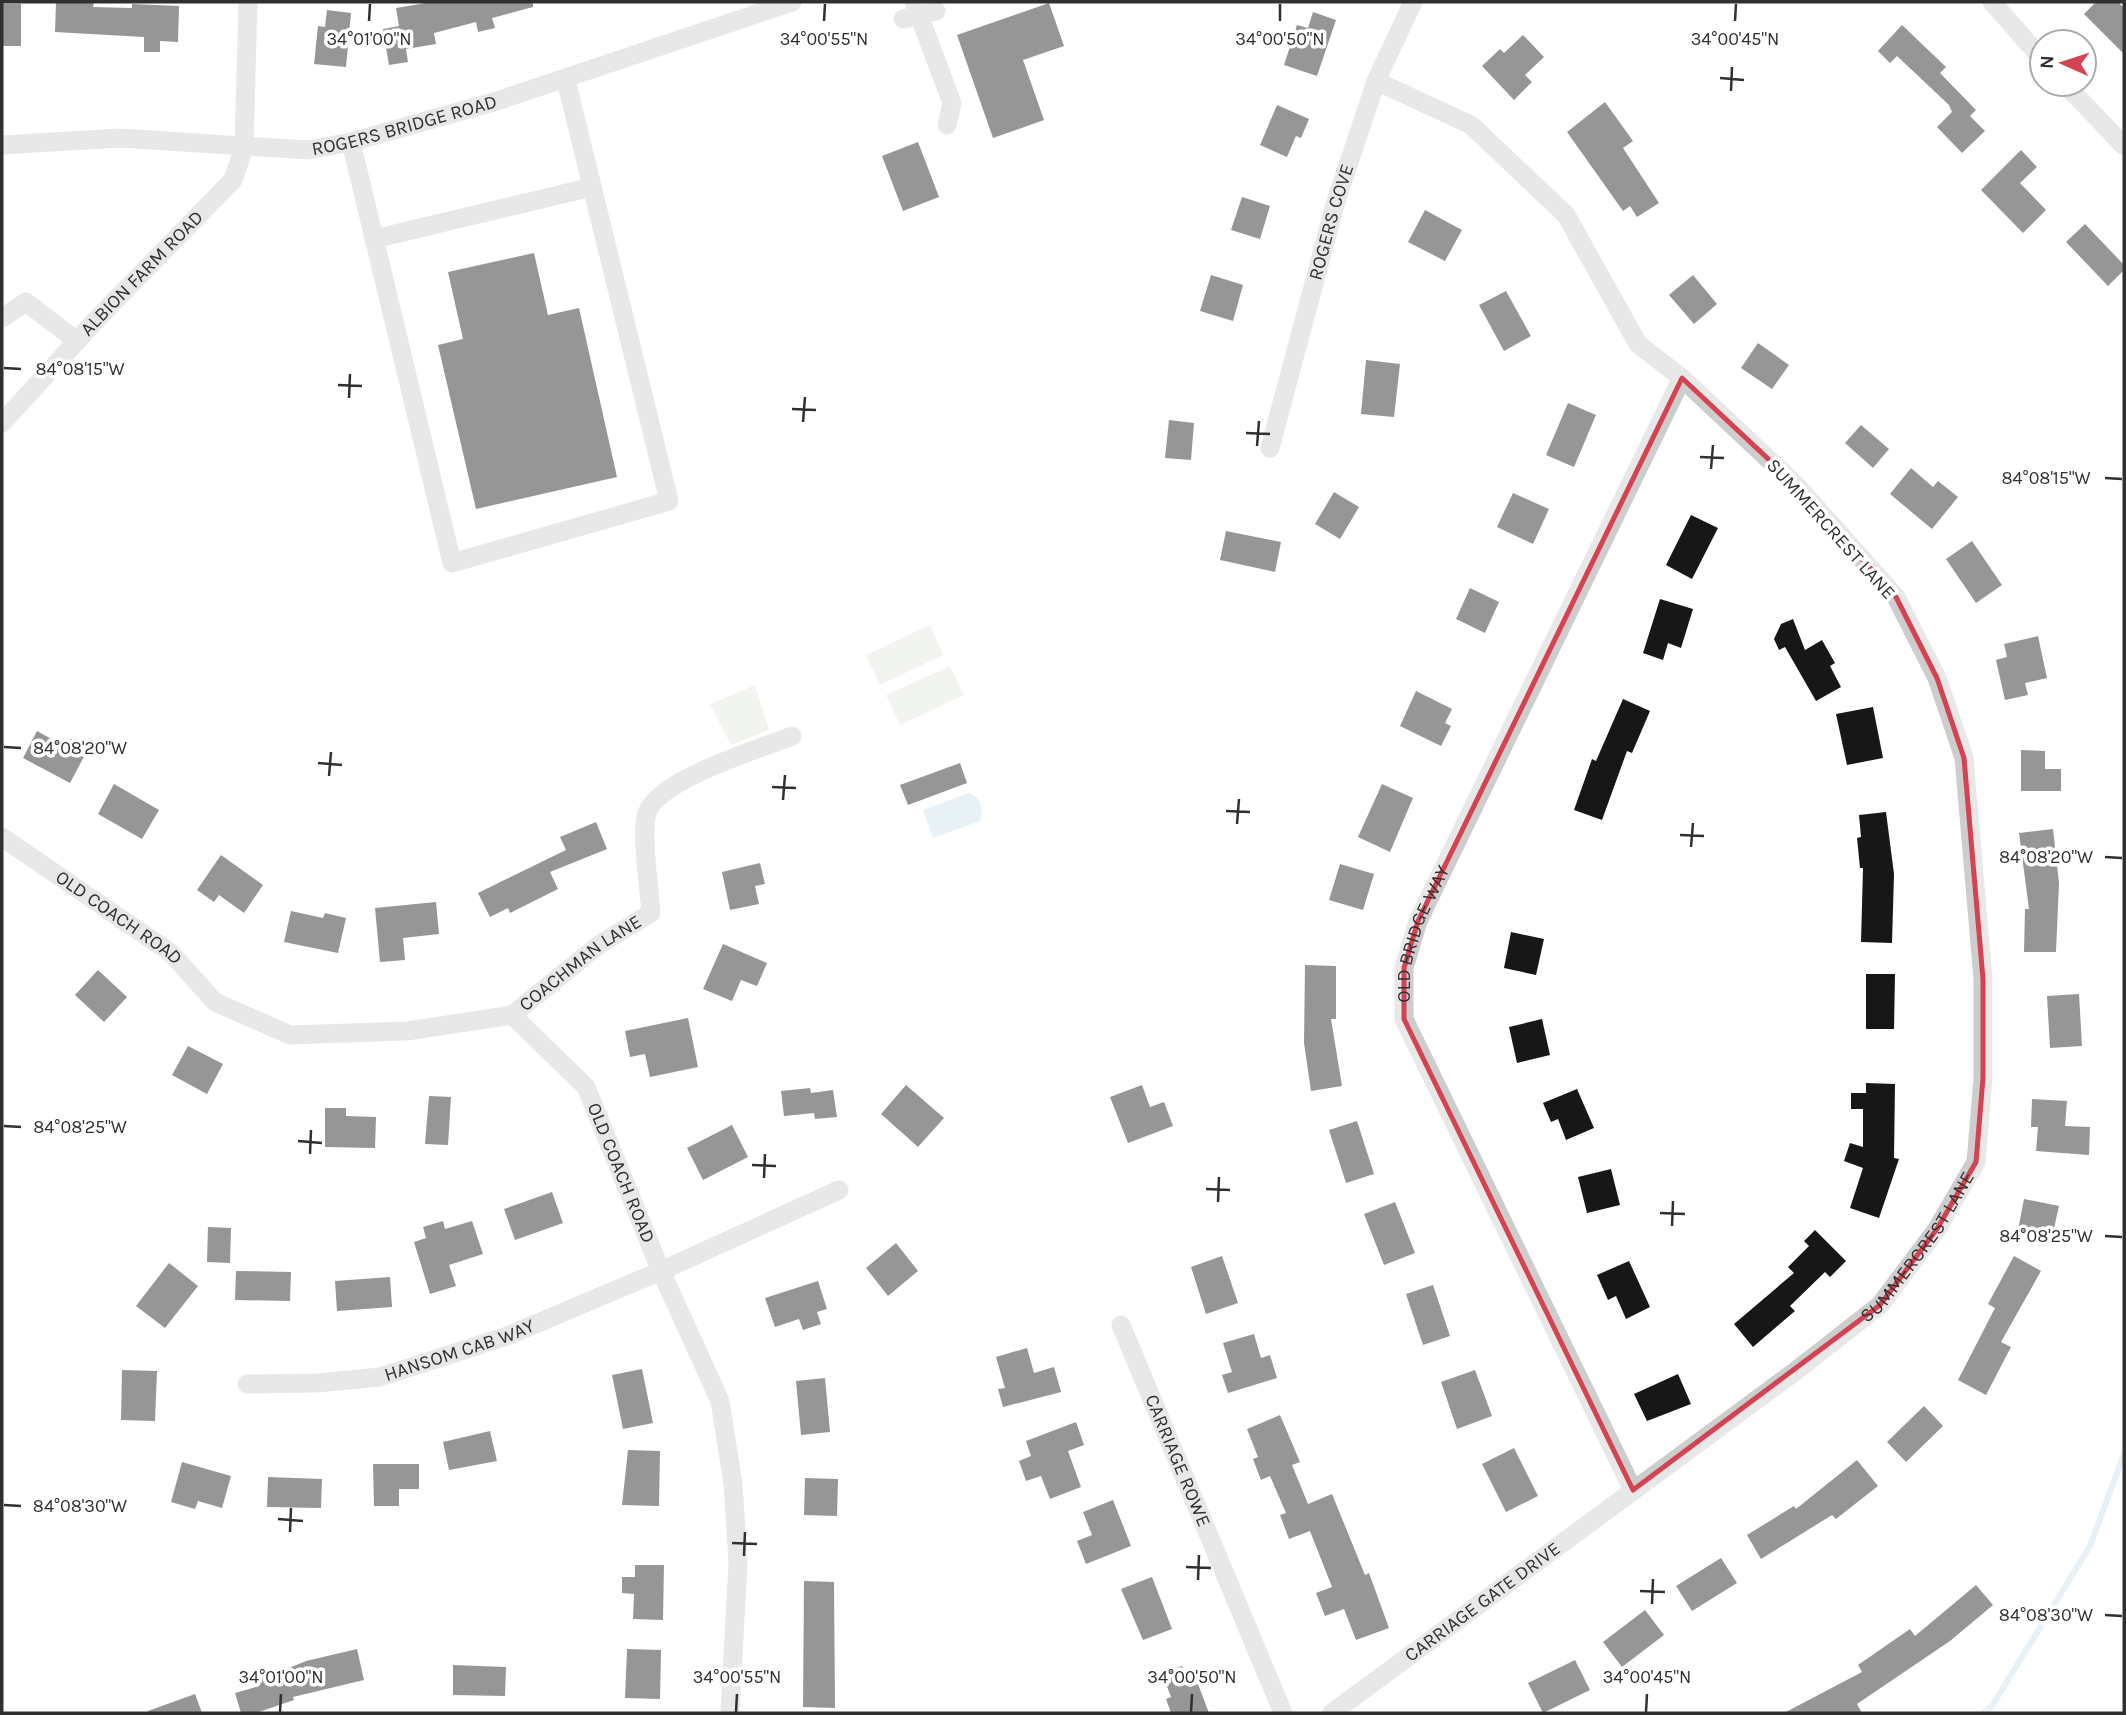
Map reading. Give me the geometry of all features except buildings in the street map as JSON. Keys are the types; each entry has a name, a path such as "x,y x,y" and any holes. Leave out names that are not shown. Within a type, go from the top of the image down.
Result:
{"street":[{"name":"ALBION FARM ROAD","path":"2,423 77,341 233,180 244,148 248,2"},
{"name":"ROGERS BRIDGE ROAD","path":"2,145 120,138 308,150 351,142 566,80 792,2"},
{"name":"ROGERS COVE","path":"1270,448 1336,201 1376,81 1413,2"},
{"path":"1992,2 2028,43"},
{"path":"918,12 952,103 947,125"},
{"path":"351,142 452,563 669,501 566,80"},
{"name":"SUMMERCREST LANE","path":"1376,81 1471,125 1566,215 1638,344 1682,378 1796,485 1896,597 1937,678 1964,758 1983,979 1983,1078 1976,1163 1937,1230 1880,1304 1797,1370 1633,1490"},
{"path":"2078,98 2124,146"},
{"path":"374,239 592,187"},
{"path":"2,318 26,302 77,341"},
{"name":"OLD BRIDGE WAY","path":"1633,1490 1404,1019 1404,968 1419,921 1682,378"},
{"name":"COACHMAN LANE","path":"512,1015 600,944 650,913 645,816 653,801 694,773 792,737"},
{"name":"OLD COACH ROAD","path":"2,838 170,953 215,1002 290,1035 407,1031 512,1015 586,1087 661,1271 720,1401 733,1484 738,1562 730,1713"},
{"name":"HANSOM CAB WAY","path":"247,1384 317,1383 380,1377 507,1336 661,1271 839,1190"},
{"name":"CARRIAGE ROWE","path":"1121,1325 1283,1713"},
{"name":"CARRIAGE GATE DRIVE","path":"1332,1713 1633,1490"}],"highlighted area":[{"path":"1682,378 1796,485 1896,597 1937,678 1964,758 1983,979 1983,1078 1976,1162 1937,1229 1880,1305 1633,1490 1404,1019 1404,968 1418,921"}],"shaded area":[{"path":"930,625 943,655 880,685 866,655"},
{"path":"950,666 964,695 900,725 886,695"},
{"path":"755,685 769,730 731,745 710,704"}],"water":[{"path":"969,793 981,804 980,821 933,838 923,810"}],"waterway":[{"path":"1983,1713 1992,1706 2090,1546 2124,1454"}]}
